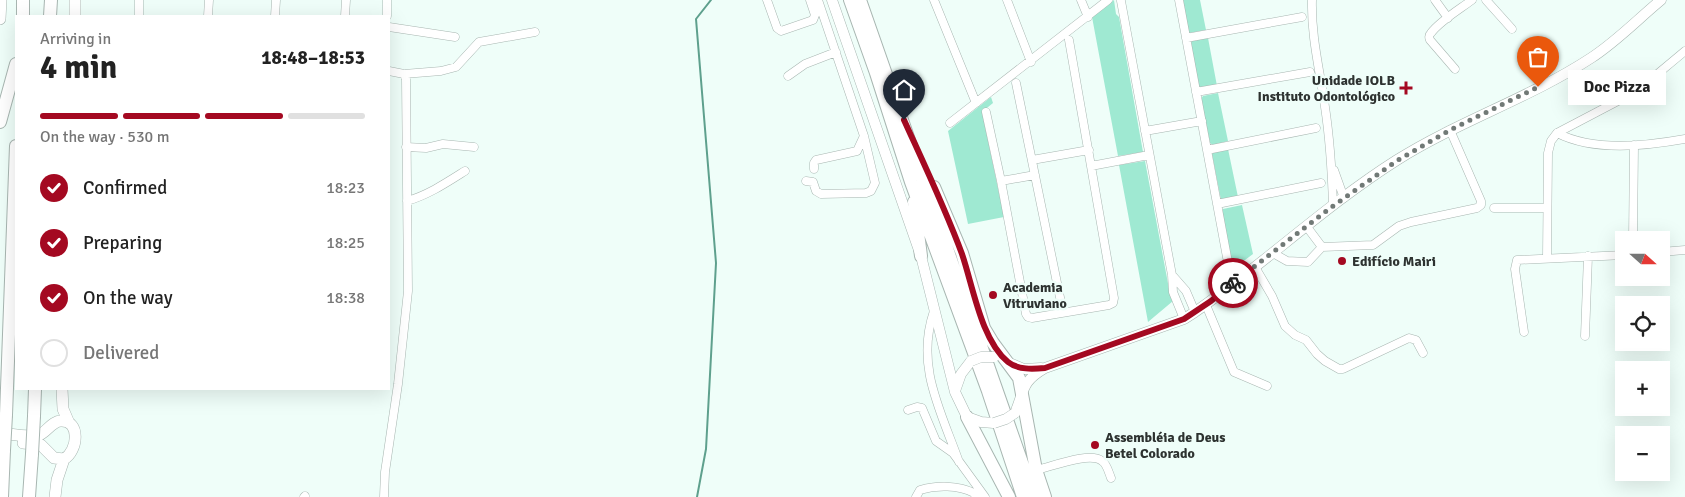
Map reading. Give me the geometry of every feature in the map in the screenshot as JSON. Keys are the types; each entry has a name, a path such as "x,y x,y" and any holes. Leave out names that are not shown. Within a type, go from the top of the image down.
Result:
{"main road":[{"path":"0,19 1,0"},
{"path":"23,0 23,15"},
{"path":"50,15 51,0"},
{"path":"75,0 75,15"},
{"path":"850,0 911,182 988,391 1023,497"},
{"path":"860,0 1034,497"},
{"path":"0,122 15,68"},
{"path":"896,102 962,253 984,328 1018,378 1036,470 1045,497"},
{"path":"911,182 920,256"},
{"path":"2,497 2,446 6,415 15,204"},
{"path":"29,497 35,390"},
{"path":"2,446 36,444 41,445 54,458 64,459 69,456 74,447 74,432 63,409 62,390"},
{"path":"967,417 1009,497"},
{"path":"0,433 35,436 41,435 58,421 69,423"},
{"path":"55,497 57,480 64,459"}],"street":[{"path":"139,0 139,15"},
{"path":"208,15 209,0"},
{"path":"275,15 276,0"},
{"path":"345,15 346,0"},
{"path":"387,0 387,15"},
{"path":"767,0 777,28 781,31 813,20 815,15 810,0"},
{"path":"806,181 813,182 816,191 820,194 866,193 871,191 875,183 864,136 818,0"},
{"path":"832,0 920,256 955,392 967,417 981,422 994,423 1006,419 1015,413 1029,378 1045,368 1184,319 1206,305 1333,206 1398,160 1450,130 1555,80 1610,45 1661,0"},
{"path":"934,0 976,103"},
{"path":"1007,0 1030,62"},
{"path":"1081,0 1088,17"},
{"path":"950,122 1108,0"},
{"path":"1180,0 1232,284"},
{"path":"1312,0 1316,56 1325,106 1332,163 1333,206"},
{"path":"1434,0 1448,18"},
{"path":"1455,69 1430,40 1429,36 1431,32 1472,0"},
{"path":"1486,0 1512,28"},
{"path":"1121,1 1172,275 1173,292 1184,319"},
{"path":"1186,38 1302,17"},
{"path":"390,27 455,37"},
{"path":"390,71 404,74 442,71 456,67 479,42 534,32"},
{"path":"986,112 1026,314 1032,318 1113,303 1114,298 1069,40"},
{"path":"1547,258 1546,208 1548,153 1551,141 1557,133 1637,91 1685,51"},
{"path":"788,76 805,64 836,52"},
{"path":"1196,92 1310,72"},
{"path":"384,497 385,472 398,384 408,291 406,79 404,74"},
{"path":"1016,83 1063,312"},
{"path":"1145,131 1202,121"},
{"path":"1207,150 1316,128"},
{"path":"1273,253 1287,261 1304,263 1308,262 1322,247 1373,245 1400,226 1481,206 1481,201 1450,130"},
{"path":"1557,133 1578,141 1597,144 1650,145 1685,139"},
{"path":"814,170 814,162 818,159 857,151 864,136"},
{"path":"406,147 426,148 443,144 474,147"},
{"path":"1633,231 1634,145"},
{"path":"1032,160 1089,150"},
{"path":"1091,166 1149,155"},
{"path":"1332,163 1344,198"},
{"path":"407,201 443,186 465,171"},
{"path":"1001,181 1035,175"},
{"path":"1217,204 1321,183"},
{"path":"1494,208 1546,208"},
{"path":"1308,227 1322,247"},
{"path":"1670,251 1685,250"},
{"path":"1524,332 1516,264 1518,260 1615,255"},
{"path":"1585,336 1588,256"},
{"path":"1255,267 1272,296 1285,326 1295,335 1306,340 1317,354 1334,366 1343,369 1409,338 1416,340 1423,353"},
{"path":"1172,275 1186,291 1195,312"},
{"path":"1206,305 1234,372 1267,386"},
{"path":"935,309 929,326 927,353 929,378 936,402 960,462"},
{"path":"955,392 961,374 971,361 981,357 994,357 1024,369 1045,368"},
{"path":"908,410 917,407 922,408 936,441 953,453 985,497"},
{"path":"1036,470 1092,457 1101,460 1105,464 1111,478"},
{"path":"916,497 920,490 952,487 968,490 974,493 976,497"}],"green space":[{"path":"1114,0 1116,14 1119,17 1143,152 1118,156 1092,17"},
{"path":"1183,0 1200,0 1206,30 1189,33"},
{"path":"1208,38 1217,86 1201,89 1199,87 1191,43 1192,41"},
{"path":"1218,93 1228,141 1213,145 1210,143 1201,99 1203,96"},
{"path":"991,97 993,103 982,112 1004,217 968,224 948,131"},
{"path":"1228,149 1238,197 1221,200 1212,154"},
{"path":"1145,161 1170,294 1173,301 1148,322 1119,165"},
{"path":"1242,205 1253,254 1233,269 1222,211 1223,209"}],"waterway":[{"path":"697,497 706,449 716,263 696,19 711,0"}],"way so far":[{"path":"1233,283 1333,206 1398,160 1450,130 1538,87"}],"place":[{"name":"Doc Pizza","path":"1538,87"},
{"name":"Unidade IOLB Instituto Odontológico","path":"1406,88"},
{"name":"Edifício Mairi","path":"1342,261"},
{"name":"Academia Vitruviano","path":"993,295"},
{"name":"Assembléia de Deus Betel Colorado","path":"1095,445"}],"route":[{"path":"904,120 962,253 984,328 1008,362 1024,369 1045,368 1184,319 1233,283"}]}
